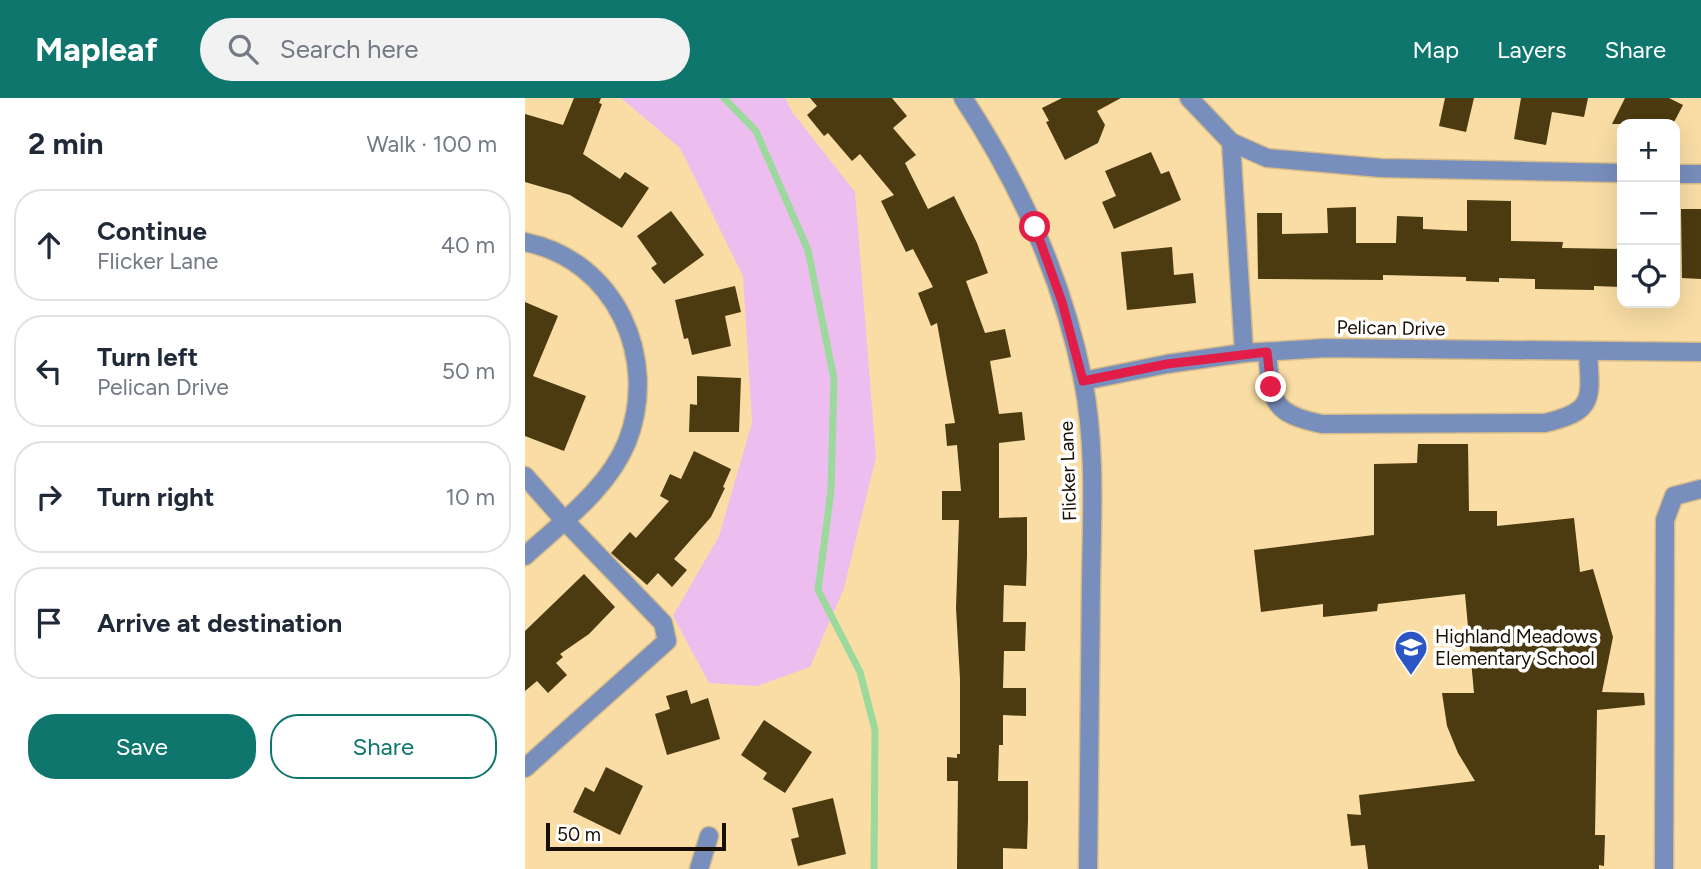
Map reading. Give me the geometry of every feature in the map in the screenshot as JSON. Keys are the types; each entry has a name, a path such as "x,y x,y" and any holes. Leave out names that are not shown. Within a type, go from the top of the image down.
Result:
{"street":[{"name":"Flicker Lane","path":"963,98 994,145 1035,227 1062,302 1083,381 1090,447 1092,520 1088,869"},
{"path":"1189,98 1231,142 1268,158 1381,169 1617,173"},
{"path":"1231,142 1244,353"},
{"path":"1680,174 1701,174"},
{"path":"525,243 566,256 596,279 621,311 635,350 639,396 627,442 602,483 525,556"},
{"name":"Pelican Drive","path":"1083,381 1167,364 1244,353 1325,348 1701,352"},
{"path":"1267,352 1271,387 1277,404 1285,413 1297,419 1322,424 1364,424 1545,423 1568,418 1584,407 1589,395 1588,351"},
{"path":"525,476 663,623 667,641 525,768"},
{"path":"1664,869 1665,520 1674,496 1701,489"},
{"path":"699,869 709,836"}],"shaded area":[{"path":"621,98 785,98 793,113 855,192 876,457 844,588 810,667 757,686 709,683 673,616 719,536 752,423 743,276 680,148"}],"building":[{"path":"574,98 601,98 599,103 602,104 583,154 620,179 625,172 649,188 622,228 570,195 525,182 525,114 563,125"},
{"path":"810,98 892,98 907,116 893,128 916,155 905,163 928,209 954,196 977,243 988,273 966,281 985,333 1005,329 1011,357 990,361 999,414 1022,412 1025,440 999,443 999,518 1027,517 1027,556 1026,586 1004,585 1003,622 1026,622 1025,651 1004,651 1003,688 1026,688 1026,716 1003,715 1003,745 999,745 998,781 1028,781 1028,820 1027,849 1003,848 1003,869 957,869 958,781 947,781 947,757 957,758 957,754 960,754 956,608 959,520 942,520 942,491 961,491 957,445 947,446 945,424 955,423 937,323 931,326 918,293 933,287 913,249 906,252 881,201 894,195 860,154 852,161 828,133 824,136 807,115 817,106"},
{"path":"1062,98 1121,98 1097,111 1105,125 1098,143 1065,160 1042,108"},
{"path":"1445,98 1474,98 1466,132 1439,126"},
{"path":"1521,98 1588,98 1584,117 1552,112 1546,145 1514,139"},
{"path":"1625,98 1669,98 1683,105 1676,119 1617,119 1617,124 1612,124"},
{"path":"1151,152 1161,174 1169,171 1181,200 1114,229 1102,202 1116,196 1105,171"},
{"path":"1467,200 1511,201 1511,241 1563,242 1562,248 1617,249 1617,287 1594,286 1594,290 1535,289 1535,279 1499,278 1499,282 1466,281 1466,277 1383,275 1383,280 1258,279 1257,213 1282,213 1282,234 1328,233 1327,208 1356,207 1356,243 1396,243 1397,216 1423,217 1423,229 1467,231"},
{"path":"1681,209 1701,209 1701,279 1682,278"},
{"path":"671,211 704,255 664,284 651,268 657,264 637,236"},
{"path":"1172,247 1174,275 1193,273 1196,303 1127,310 1121,252"},
{"path":"735,286 741,312 725,316 731,346 692,355 688,338 684,339 675,300"},
{"path":"525,302 558,316 533,376 586,396 564,451 525,436"},
{"path":"697,376 741,378 739,432 689,432 690,404 697,405"},
{"path":"1418,444 1468,444 1469,511 1497,511 1497,526 1574,518 1580,572 1593,569 1613,637 1602,692 1644,693 1645,705 1597,710 1595,835 1605,835 1604,866 1599,865 1599,869 1368,869 1365,845 1351,846 1347,814 1361,815 1359,795 1475,781 1458,753 1447,726 1442,693 1474,693 1465,594 1378,604 1377,611 1323,617 1323,604 1261,612 1254,550 1374,535 1374,464 1417,463"},
{"path":"694,451 731,469 723,487 725,488 711,517 674,559 687,570 672,587 658,573 647,585 611,553 630,532 636,538 669,501 660,496 670,474 681,479"},
{"path":"584,574 615,607 589,634 560,654 563,657 556,663 567,675 548,693 537,681 525,691 525,631"},
{"path":"687,690 691,704 708,698 720,739 667,755 655,714 670,709 666,696"},
{"path":"764,720 812,752 785,793 763,779 767,773 741,755"},
{"path":"606,767 643,786 620,835 573,812 585,787 594,792"},
{"path":"833,798 846,854 798,866 791,839 799,837 792,808"}],"waterway":[{"path":"724,98 756,131 808,250 834,379 831,491 818,590 860,672 875,730 874,869"}],"place":[{"name":"Highland Meadows Elementary School","path":"1411,677"}],"route":[{"path":"1035,227 1062,302 1083,381 1167,364 1267,352 1271,387"}]}
